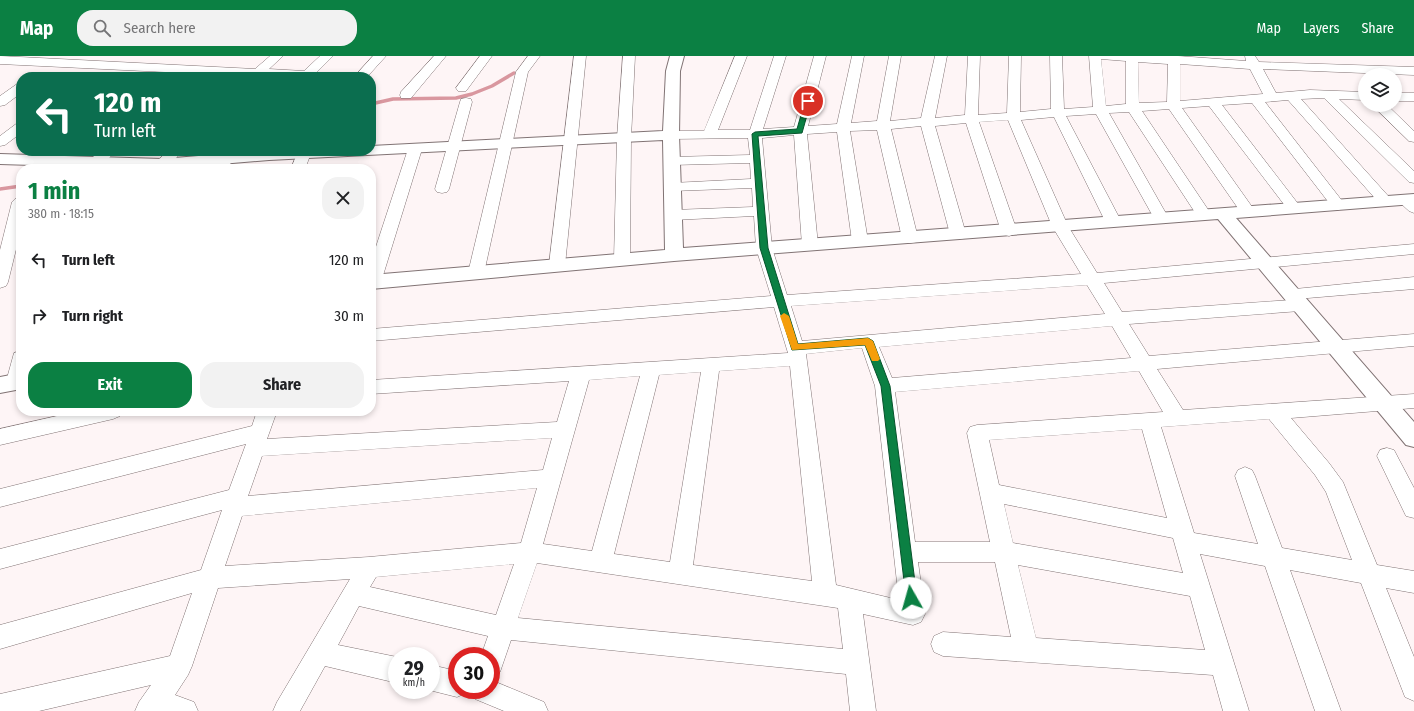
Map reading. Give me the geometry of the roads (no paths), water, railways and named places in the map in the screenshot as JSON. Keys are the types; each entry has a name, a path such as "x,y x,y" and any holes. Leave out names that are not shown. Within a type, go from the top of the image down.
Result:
{"street":[{"path":"100,72 122,56"},
{"path":"151,72 172,56"},
{"path":"258,72 277,56"},
{"path":"310,72 327,56"},
{"path":"365,72 380,56"},
{"path":"406,95 440,56"},
{"path":"462,88 486,56"},
{"path":"476,273 522,72 534,56"},
{"path":"557,265 580,56"},
{"path":"622,260 624,138 629,56"},
{"path":"674,255 671,136 673,71 677,56"},
{"path":"709,135 741,56"},
{"path":"780,56 755,134 764,248 779,301 797,354 825,594"},
{"path":"810,245 800,131 820,56"},
{"path":"858,56 843,128 860,242"},
{"path":"895,56 883,125 910,238"},
{"path":"941,56 927,122 958,234"},
{"path":"974,56 971,119 1009,231"},
{"path":"1015,56 1013,116 1060,226 1177,418"},
{"path":"1056,56 1058,113 1113,222"},
{"path":"1095,56 1100,110 1160,217"},
{"path":"1103,56 1253,61 1295,68 1358,69"},
{"path":"1287,56 1295,68"},
{"path":"1329,56 1339,69"},
{"path":"1378,56 1389,68"},
{"path":"1132,57 1133,108 1212,213 1266,263 1414,438"},
{"path":"1173,58 1173,105 1247,211"},
{"path":"43,72 62,59"},
{"path":"6,61 62,59 110,65 157,67 194,72"},
{"path":"202,72 217,60"},
{"path":"1253,61 1272,98"},
{"path":"1402,70 1414,71"},
{"path":"0,102 16,91"},
{"path":"1328,95 1414,179"},
{"path":"1292,96 1384,201"},
{"path":"376,150 671,136 755,134 1292,96 1358,96"},
{"path":"1402,97 1413,98"},
{"path":"1256,99 1338,205"},
{"path":"442,189 466,102"},
{"path":"1213,102 1294,208"},
{"path":"1386,112 1414,138"},
{"path":"0,142 16,131"},
{"path":"376,269 414,149"},
{"path":"0,159 46,156 121,164"},
{"path":"95,162 102,156"},
{"path":"164,164 171,156"},
{"path":"189,164 271,156"},
{"path":"671,161 757,159"},
{"path":"672,187 759,183"},
{"path":"376,282 674,255 1009,231 1160,217 1384,201 1411,202"},
{"path":"673,215 761,211"},
{"path":"0,282 16,218"},
{"path":"376,335 779,301 1092,279 1414,249"},
{"path":"376,388 711,365 797,354 868,341 1116,319 1296,299 1414,283"},
{"path":"886,386 1414,340"},
{"path":"0,637 209,578 369,567 529,552 825,594 913,614 886,386 868,341"},
{"path":"680,573 711,365"},
{"path":"600,562 651,369"},
{"path":"12,383 16,372"},
{"path":"496,647 529,552 581,374"},
{"path":"1026,650 977,433 1414,401"},
{"path":"1274,411 1322,469 1334,488 1412,679"},
{"path":"0,437 91,416"},
{"path":"1149,420 1236,711"},
{"path":"0,498 260,430 565,428"},
{"path":"185,711 152,706 179,666 260,430"},
{"path":"1387,456 1414,509"},
{"path":"1245,476 1328,711"},
{"path":"0,559 236,502 550,478"},
{"path":"990,492 1273,557 1414,582"},
{"path":"906,552 1004,552 1199,587"},
{"path":"286,711 369,567"},
{"path":"354,594 503,628 857,663"},
{"path":"849,599 863,711"},
{"path":"943,644 1221,663"},
{"path":"320,653 388,668"},
{"path":"0,707 179,666"},
{"path":"500,697 535,711"}],"waterway":[{"path":"376,103 393,99 456,98 472,94 492,86 514,73"},
{"path":"0,189 16,187"}]}
